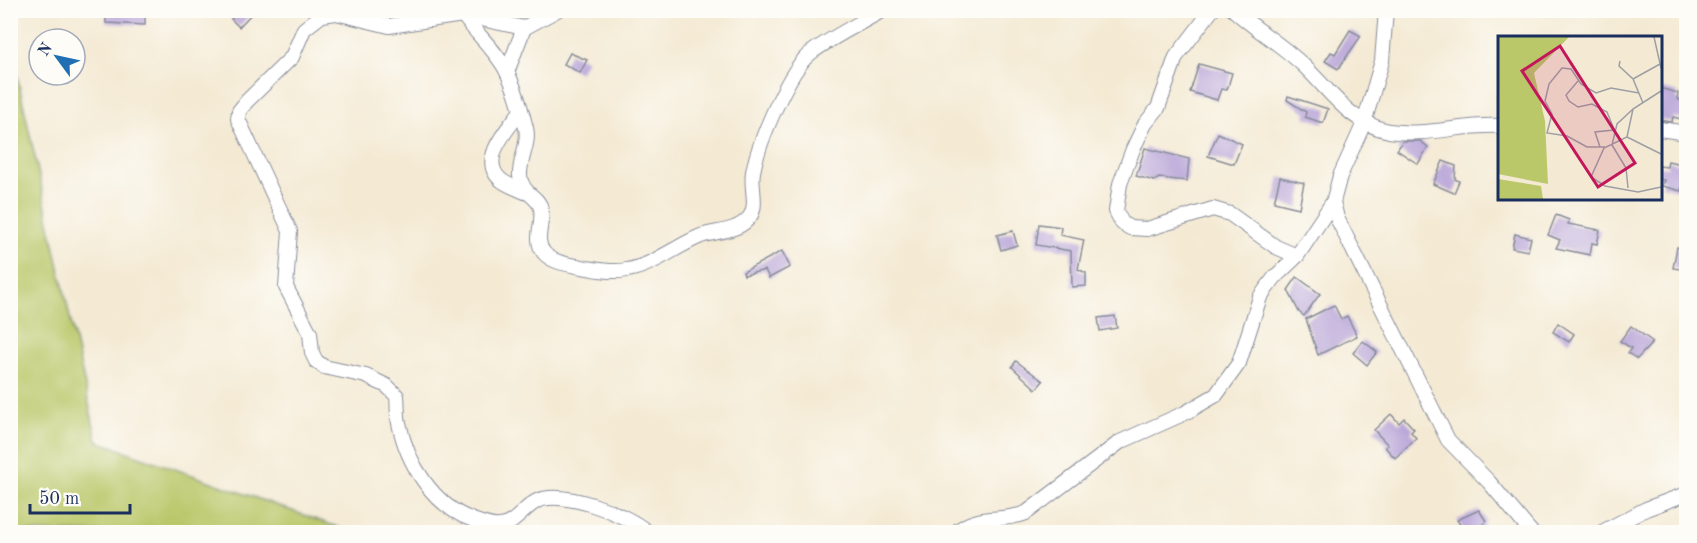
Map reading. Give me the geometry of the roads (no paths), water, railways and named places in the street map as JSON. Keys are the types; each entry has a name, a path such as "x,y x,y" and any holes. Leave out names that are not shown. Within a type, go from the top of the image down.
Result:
{"street":[{"path":"507,72 524,28 557,10"},
{"path":"520,112 498,142 494,155 494,170 502,181 525,192 539,203 542,210 539,230 543,251 552,259 602,270 627,270 701,236 738,227 753,212 752,175 759,144 778,103 798,70 810,52 883,10"},
{"path":"1212,10 1176,57 1158,108 1145,124 1133,149 1120,184 1116,211 1122,223 1130,228 1147,229 1213,209 1230,214 1276,247 1297,256"},
{"path":"1234,10 1302,64 1338,103 1364,123 1401,131 1498,126"},
{"path":"956,532 969,521 1014,518 1026,513 1120,442 1185,413 1216,395 1239,363 1260,297 1275,277 1297,256 1334,202 1340,176 1364,123 1382,61 1386,10"},
{"path":"524,28 463,15 389,26 336,13 322,15 304,29 291,57 239,111 241,129 290,231 286,286 310,333 312,353 316,361 324,368 366,376 387,386 397,396 398,422 416,471 449,508 463,516 497,527 508,524 536,502 548,497 568,497 628,521 647,532"},
{"path":"463,15 507,72 527,140 522,154 520,174 525,192"},
{"path":"1661,129 1686,133"},
{"path":"1334,202 1337,218 1404,348 1436,420 1448,440 1489,482 1531,532"},
{"path":"1602,532 1646,509 1686,494"}]}
